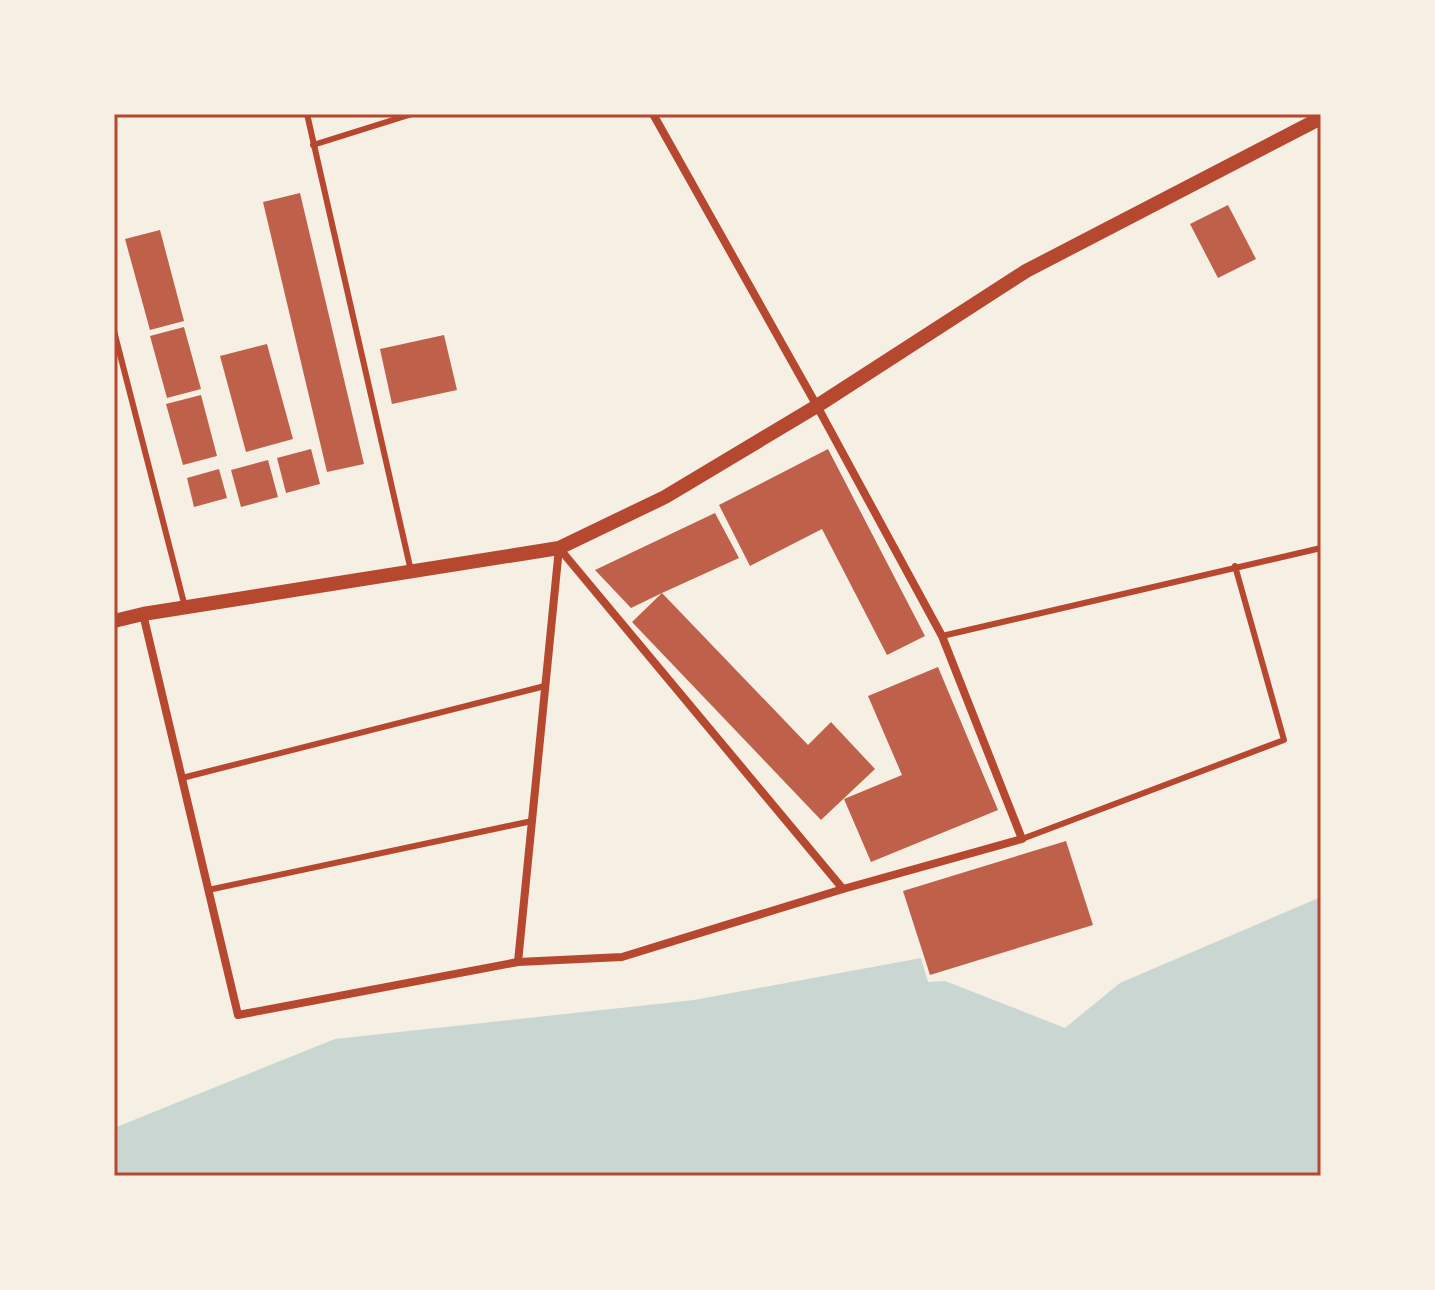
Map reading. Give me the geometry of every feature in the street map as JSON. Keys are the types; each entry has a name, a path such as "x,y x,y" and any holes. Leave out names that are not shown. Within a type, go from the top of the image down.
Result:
{"street":[{"path":"143,614 238,1015 518,962 622,957 843,889 1022,839 942,636 653,114"},
{"path":"114,621 559,548 665,497 817,406 1026,271 1321,118"},
{"path":"518,962 559,548"},
{"path":"559,548 843,889"}],"lane":[{"path":"307,114 411,572"},
{"path":"313,145 412,114"},
{"path":"114,331 185,607"},
{"path":"942,636 1321,548"},
{"path":"1022,839 1284,740 1235,566"},
{"path":"182,778 545,686"},
{"path":"208,890 532,821"}],"shaded area":[{"path":"1321,897 1321,1176 114,1176 114,1128 335,1039 694,1000 921,958 928,982 945,981 1065,1028 1120,983"}],"building":[{"path":"300,193 364,464 327,472 263,202"},
{"path":"1228,205 1256,259 1218,278 1190,224"},
{"path":"160,230 184,321 150,330 125,239"},
{"path":"184,327 201,389 167,398 150,336"},
{"path":"444,335 457,390 392,404 380,349"},
{"path":"267,344 293,439 246,452 220,356"},
{"path":"201,395 217,456 183,465 166,404"},
{"path":"311,449 320,484 286,493 277,458"},
{"path":"828,449 925,636 887,655 822,529 750,566 719,505"},
{"path":"268,460 278,497 241,507 231,470"},
{"path":"219,469 227,498 194,507 187,478"},
{"path":"715,513 739,558 631,608 595,570"},
{"path":"662,593 808,745 831,722 875,769 821,820 632,622"},
{"path":"938,667 998,810 871,862 844,799 902,775 868,696"},
{"path":"1066,841 1093,925 930,975 903,891"}]}
